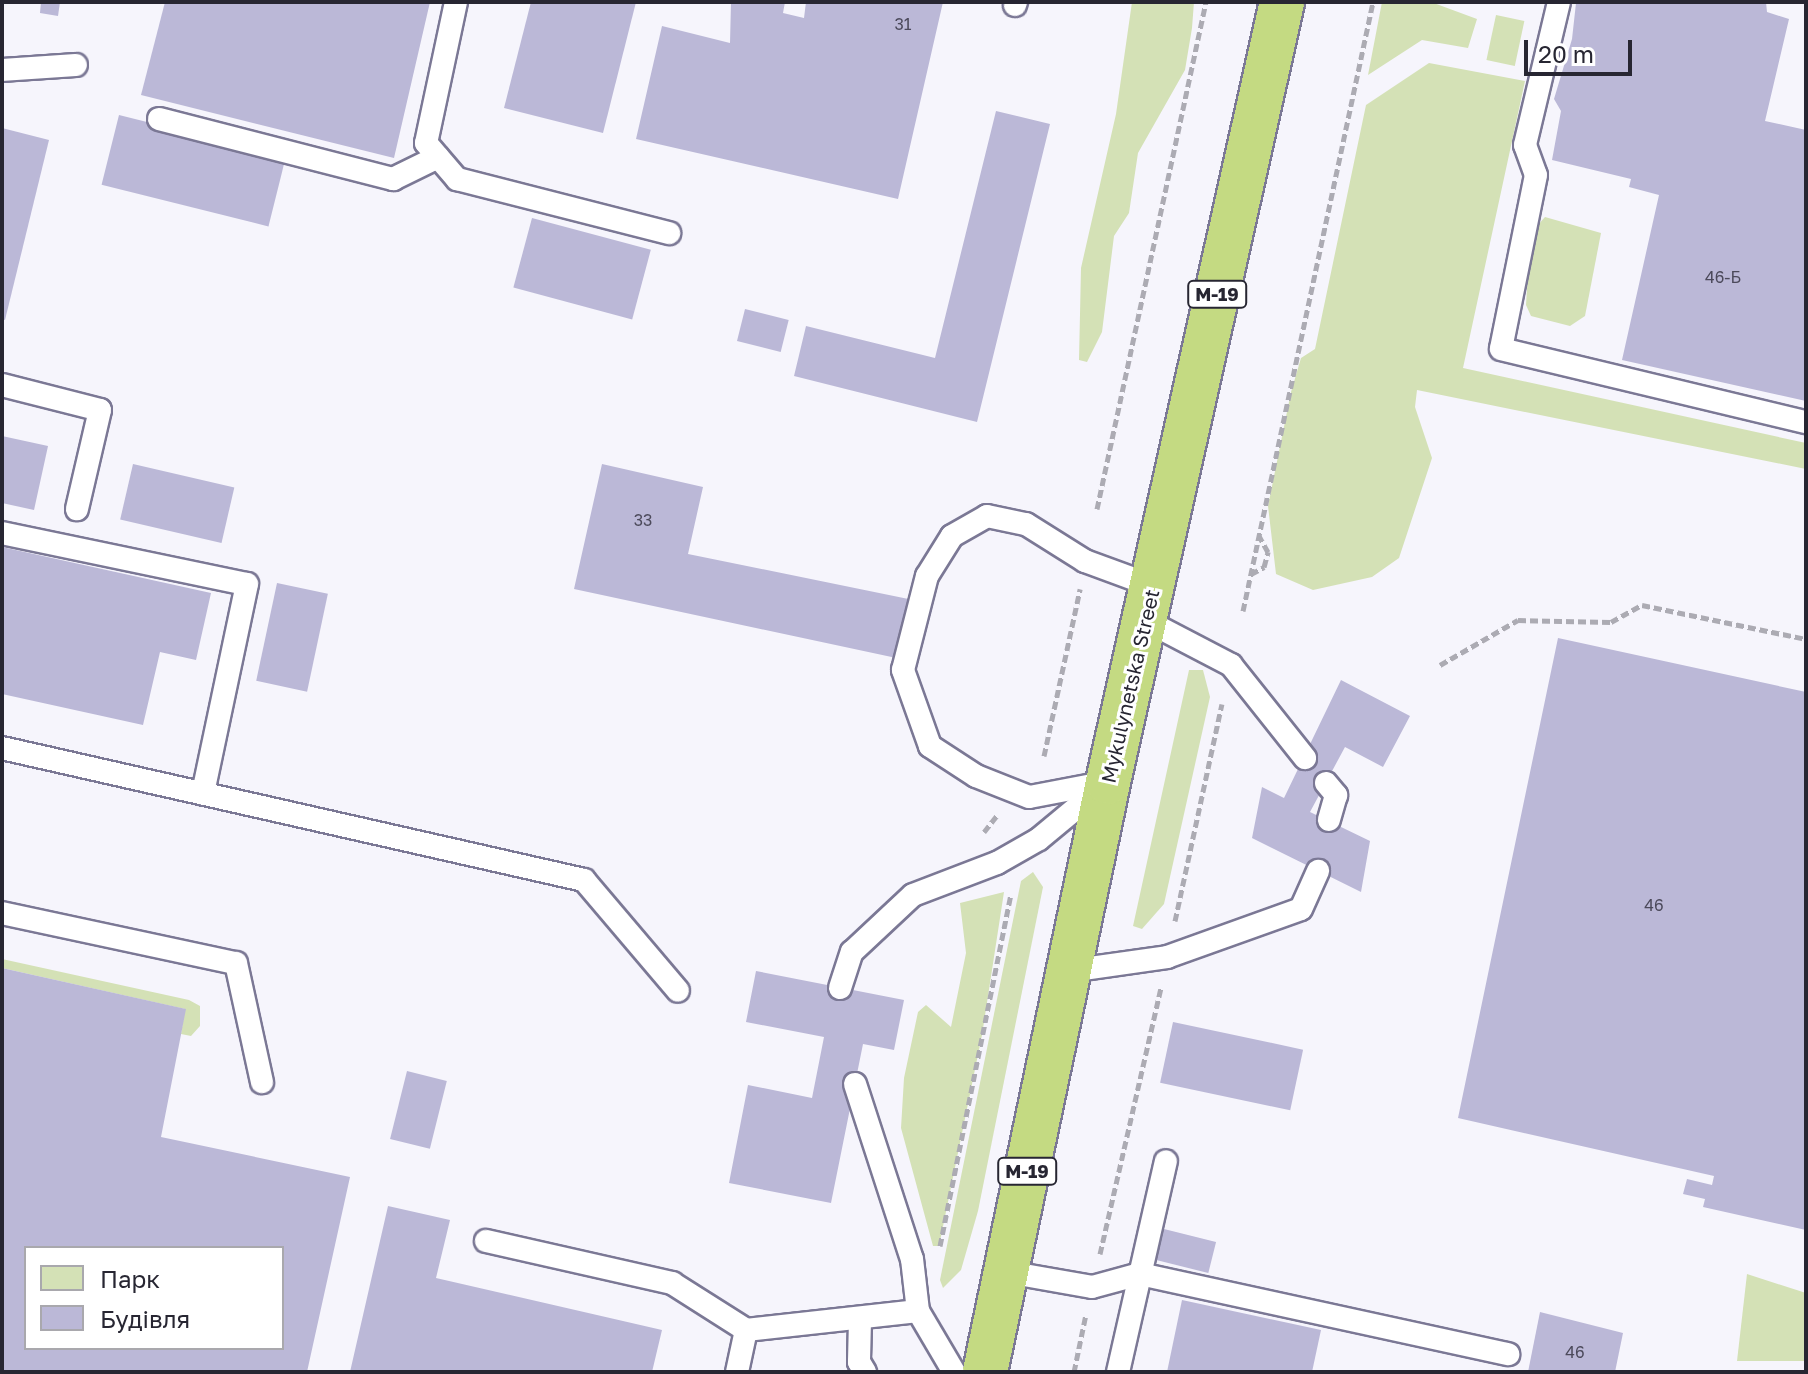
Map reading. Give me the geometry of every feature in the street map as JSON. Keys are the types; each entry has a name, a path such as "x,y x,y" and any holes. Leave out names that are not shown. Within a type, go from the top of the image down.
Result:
{"highway":[{"name":"Mykulynetska Street","path":"985,1372 1108,782 1282,3"}],"lane":[{"path":"456,2 426,143 457,179 669,233"},
{"path":"1559,2 1525,145 1536,175 1501,349 1806,422"},
{"path":"2,70 76,65"},
{"path":"159,119 393,179 438,157"},
{"path":"2,385 100,410 77,509"},
{"path":"1108,782 1029,797 976,776 930,746 903,670 927,576 952,536 987,516 1026,524 1149,603 1231,665 1305,758"},
{"path":"2,533 247,584 203,793"},
{"path":"2,748 584,880 678,991"},
{"path":"840,988 852,952 913,895 997,863 1039,839 1108,782"},
{"path":"1326,783 1336,795 1329,820"},
{"path":"1069,971 1167,957 1301,909 1318,871"},
{"path":"2,913 236,963 262,1082"},
{"path":"855,1084 912,1259 918,1311 954,1372"},
{"path":"1118,1372 1166,1161"},
{"path":"486,1241 672,1283 746,1330 860,1320 918,1311"},
{"path":"1007,1272 1092,1287 1140,1274 1508,1354"},
{"path":"860,1320 859,1362 865,1372"},
{"path":"737,1372 746,1330"}],"path":[{"path":"1097,509 1206,2"},
{"path":"1243,611 1373,2"},
{"path":"1250,574 1264,567 1268,552 1259,536"},
{"path":"1044,756 1085,561"},
{"path":"1440,665 1518,620 1611,622 1642,605 1806,639"},
{"path":"1175,921 1222,704"},
{"path":"939,1251 1011,895"},
{"path":"1074,1372 1161,985"}],"green space":[{"path":"1132,2 1194,2 1192,28 1185,70 1138,153 1129,213 1114,236 1102,332 1087,362 1079,360 1081,268 1116,114"},
{"path":"1382,2 1431,2 1477,19 1468,48 1422,40 1368,75"},
{"path":"1496,15 1524,21 1515,66 1486,60"},
{"path":"1429,63 1525,81 1463,368 1806,443 1806,469 1417,390 1415,407 1432,458 1399,558 1372,577 1313,590 1276,574 1268,506 1301,358 1315,349 1366,105"},
{"path":"1545,217 1601,233 1585,316 1570,326 1531,316 1526,305 1529,256 1537,226"},
{"path":"1189,670 1203,670 1210,697 1164,904 1142,929 1133,926"},
{"path":"1033,872 1043,887 978,1211 961,1270 943,1288 940,1280 1021,881"},
{"path":"1004,892 982,1035 939,1246 933,1246 901,1128 904,1078 918,1012 926,1005 951,1027 966,953 960,903"},
{"path":"2,959 189,1000 200,1006 200,1026 191,1036 181,1034 185,1009 2,968"},
{"path":"1747,1274 1806,1293 1806,1361 1737,1361"}],"building":[{"path":"41,2 60,2 58,16 40,13"},
{"path":"165,2 430,2 394,158 141,95"},
{"path":"531,2 636,2 603,133 504,108"},
{"path":"731,2 785,2 783,13 804,18 806,2 943,2 898,199 636,139 662,26 730,43"},
{"path":"1766,2 1767,12 1789,19 1765,121 1806,130 1806,401 1622,360 1659,195 1629,187 1631,179 1552,160 1561,111 1554,99 1572,39 1576,3"},
{"path":"996,111 1050,124 977,422 794,376 806,326 935,358"},
{"path":"119,115 286,157 268,226 102,185"},
{"path":"2,128 49,140 5,320 2,319"},
{"path":"532,218 651,250 632,319 513,288"},
{"path":"745,309 789,320 781,352 737,341"},
{"path":"2,436 48,446 34,510 2,503"},
{"path":"133,464 234,487 222,543 120,520"},
{"path":"602,464 703,487 688,554 928,603 915,662 574,589"},
{"path":"2,547 211,593 196,660 160,652 143,725 2,694"},
{"path":"277,583 328,594 307,692 256,681"},
{"path":"1558,638 1806,692 1806,1230 1703,1207 1705,1199 1683,1194 1687,1179 1712,1185 1714,1176 1458,1118"},
{"path":"1341,680 1410,716 1383,767 1345,747 1310,812 1370,841 1361,892 1252,838 1262,787 1284,798"},
{"path":"2,968 186,1009 161,1137 350,1177 307,1372 2,1372"},
{"path":"756,971 904,1000 894,1050 863,1044 831,1203 729,1183 748,1085 812,1098 824,1037 746,1022"},
{"path":"1173,1022 1303,1050 1290,1110 1160,1083"},
{"path":"407,1071 447,1081 430,1149 390,1139"},
{"path":"388,1206 450,1220 436,1278 662,1330 652,1372 350,1372"},
{"path":"1152,1226 1216,1242 1208,1273 1144,1257"},
{"path":"1182,1300 1321,1330 1312,1372 1167,1372"},
{"path":"1540,1312 1623,1333 1615,1372 1528,1372"}]}
